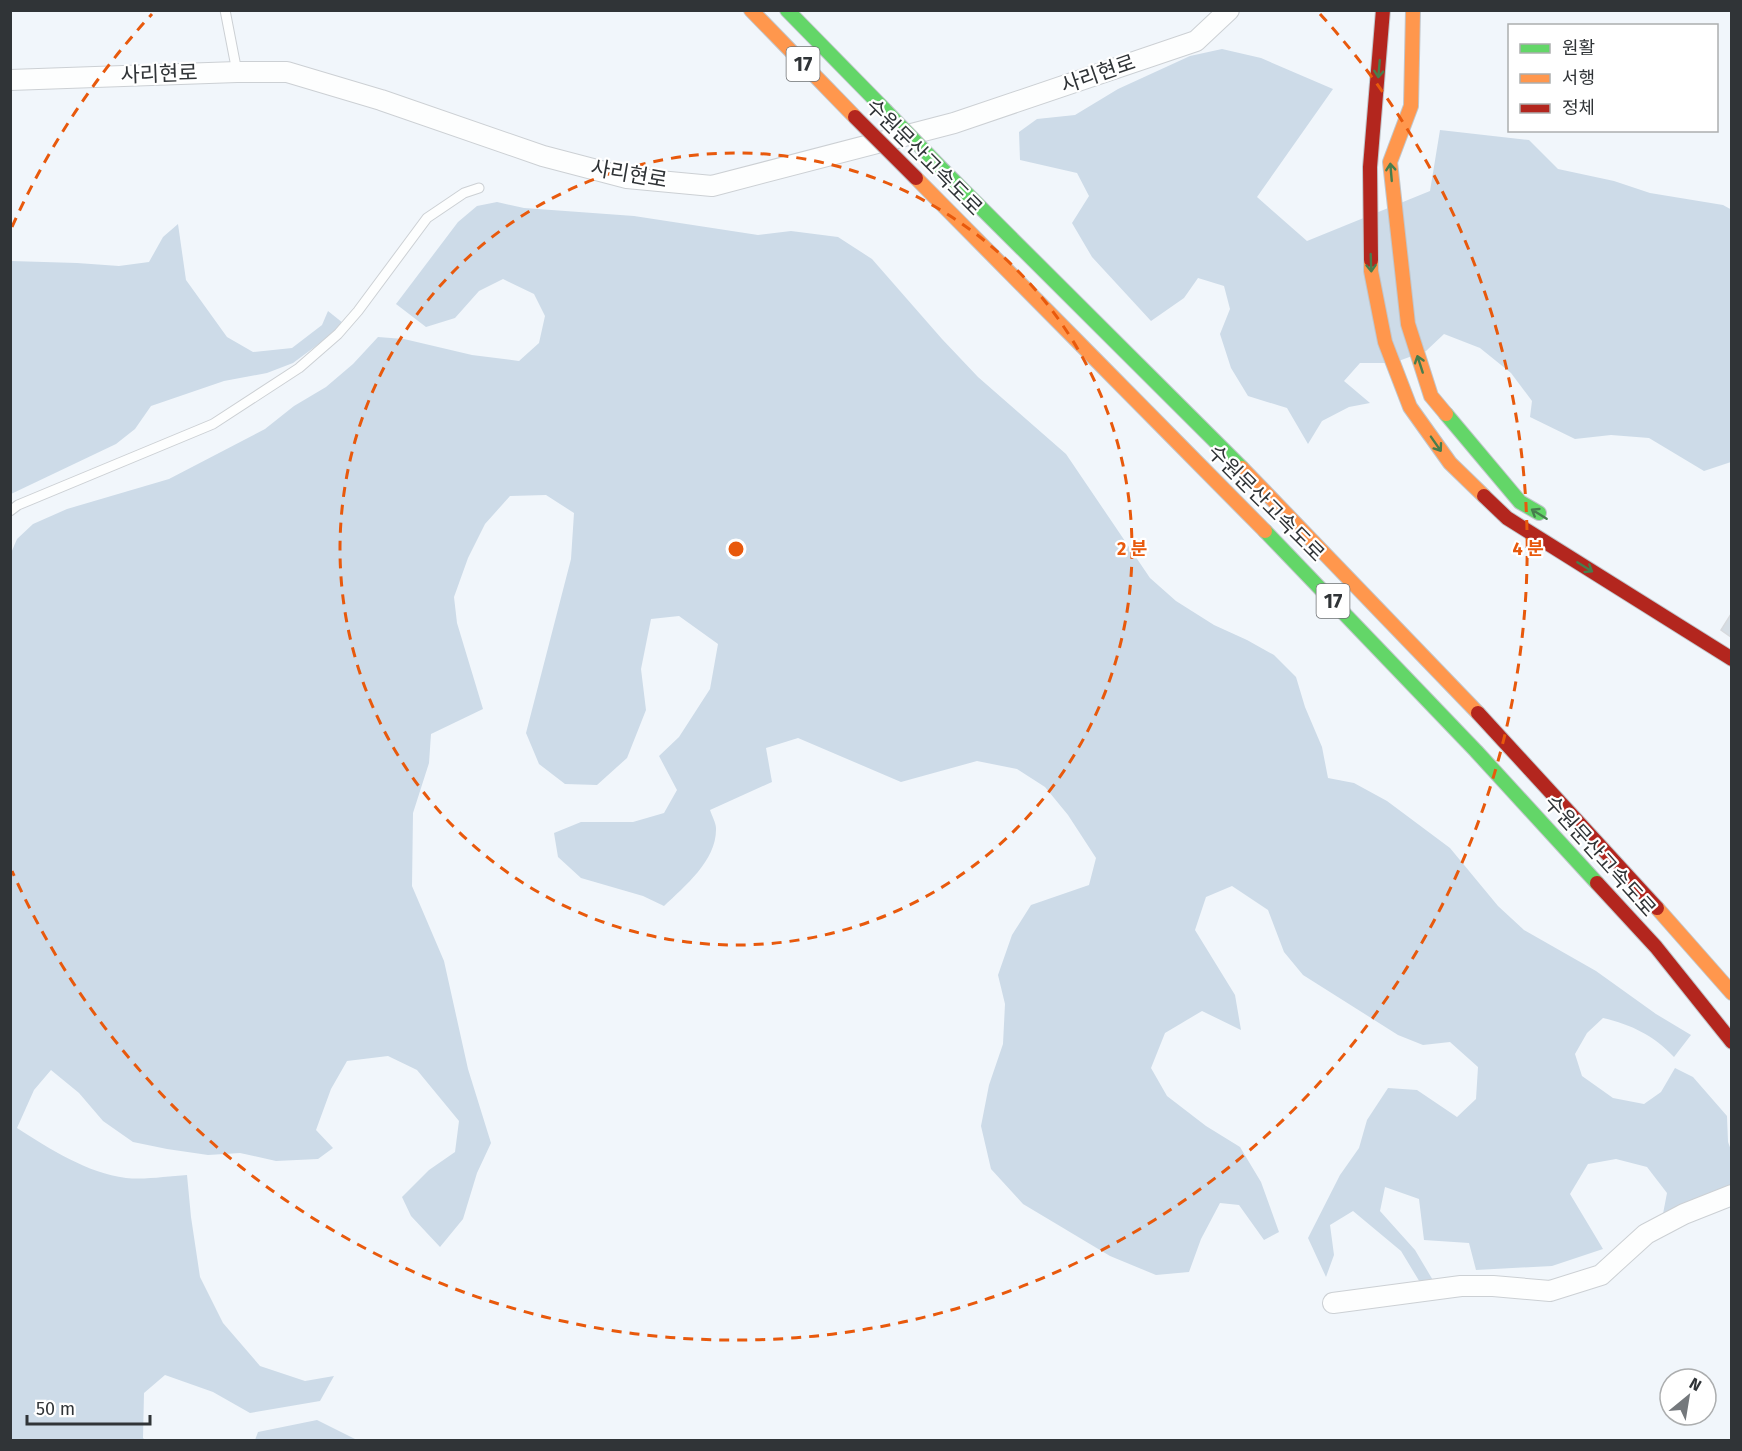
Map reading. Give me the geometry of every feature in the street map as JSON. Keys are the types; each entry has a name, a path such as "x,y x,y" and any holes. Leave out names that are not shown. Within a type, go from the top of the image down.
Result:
{"highway":[{"name":"수원문산고속도로","path":"751,10 1316,583 1476,751 1656,947 1731,1041"},
{"name":"수원문산고속도로","path":"788,10 944,171 1314,540 1504,738 1677,929 1731,993"},
{"path":"1374,10 1382,32"},
{"path":"1383,10 1370,167 1371,271 1385,342 1410,407 1450,463 1507,518 1731,659"},
{"path":"1413,10 1411,106 1390,162 1408,324 1431,396 1520,502 1550,520"},
{"path":"1413,38 1429,10"}],"street":[{"name":"사리현로","path":"10,80 287,72 381,100 543,156 627,178 712,186 954,123 1196,40 1229,10"},
{"path":"1332,1302 1461,1286 1550,1291 1601,1275 1646,1234 1684,1214 1731,1196"}],"lane":[{"path":"225,10 237,72"},
{"path":"10,511 18,505 213,424 299,368 338,334 427,218 464,193 479,188"}],"shaded area":[{"path":"1222,49 1261,58 1333,89 1257,197 1307,241 1430,191 1440,130 1529,140 1558,169 1614,181 1650,193 1723,205 1732,210 1731,462 1704,471 1649,438 1611,435 1575,439 1530,417 1532,401 1511,373 1480,348 1444,334 1426,351 1393,363 1360,363 1344,381 1370,403 1349,407 1322,421 1308,444 1287,408 1248,396 1231,368 1220,334 1230,309 1224,286 1198,278 1184,298 1151,321 1092,257 1072,223 1089,196 1077,173 1020,160 1019,132 1037,119 1075,115 1118,89 1190,56"},
{"path":"497,202 524,208 634,216 758,235 791,231 838,237 872,259 978,377 1066,454 1150,578 1176,601 1214,625 1274,655 1296,677 1305,707 1322,747 1328,778 1354,783 1387,801 1450,848 1498,906 1524,930 1596,971 1656,1014 1691,1035 1674,1057 1642,1032 1603,1018 1587,1033 1575,1054 1582,1076 1613,1098 1644,1104 1661,1092 1675,1068 1693,1077 1727,1116 1728,1142 1731,1150 1731,1188 1662,1219 1667,1193 1647,1167 1616,1159 1588,1164 1570,1194 1603,1249 1552,1266 1476,1270 1469,1243 1424,1240 1419,1199 1385,1187 1380,1211 1415,1250 1434,1282 1421,1284 1401,1251 1353,1211 1330,1225 1334,1255 1326,1277 1308,1238 1340,1175 1359,1148 1367,1120 1388,1088 1417,1090 1457,1117 1476,1099 1478,1067 1450,1042 1423,1045 1398,1035 1303,975 1284,952 1268,910 1232,886 1206,897 1195,930 1235,995 1241,1030 1202,1011 1165,1033 1151,1068 1167,1096 1206,1126 1240,1147 1261,1182 1279,1232 1264,1240 1239,1205 1220,1203 1201,1239 1189,1272 1156,1275 1110,1256 1023,1204 991,1169 981,1126 989,1085 1003,1044 1005,1004 998,975 1012,935 1031,905 1089,885 1096,858 1068,815 1045,787 1017,769 977,761 901,782 798,738 766,748 772,782 710,810 716,828 711,851 698,872 664,906 643,896 581,878 558,857 554,833 581,822 633,822 664,813 677,790 659,756 679,737 710,689 718,644 679,616 651,619 641,669 646,710 627,758 597,785 565,784 539,764 526,733 571,559 574,513 546,495 510,496 485,524 468,558 454,597 457,623 483,709 431,734 429,763 413,813 412,886 444,961 468,1069 491,1143 477,1173 463,1219 440,1247 411,1216 402,1197 429,1170 455,1152 459,1121 417,1070 388,1056 347,1061 331,1089 316,1130 333,1148 318,1159 276,1161 240,1153 208,1155 133,1142 103,1121 79,1093 51,1070 34,1090 17,1128 83,1166 111,1175 141,1179 187,1175 200,1277 223,1323 260,1366 305,1381 334,1376 320,1401 250,1413 213,1392 165,1375 144,1393 143,1438 145,1440 11,1440 11,553 17,539 33,524 67,509 169,479 265,429 294,406 326,387 353,364 378,337 404,339 472,355 519,361 539,343 545,316 534,294 503,279 479,291 455,318 426,327 396,304 458,222 477,206"},
{"path":"178,224 186,280 227,337 253,352 292,348 322,325 328,311 343,323 293,363 267,373 224,381 151,406 135,429 116,444 11,494 11,261 119,266 149,262 163,237"},
{"path":"317,1420 357,1440 255,1440 258,1432"}],"building":[{"path":"1731,614 1731,637 1721,630"}],"traffic: fast":[{"path":"787,10 885,110"},
{"path":"885,110 944,171"},
{"path":"944,171 1242,468"},
{"path":"1446,414 1520,502 1539,513"},
{"path":"1265,531 1476,751 1597,883"}],"traffic: slow":[{"path":"751,10 855,117"},
{"path":"1413,10 1411,106 1390,162 1408,324 1431,396 1446,414"},
{"path":"916,178 1265,531"},
{"path":"1371,260 1371,271 1385,342 1410,407 1450,463 1484,496"},
{"path":"1242,468 1478,713"},
{"path":"1657,908 1732,993"}],"traffic: jam":[{"path":"1371,260 1370,167 1383,10"},
{"path":"855,117 916,178"},
{"path":"1484,496 1507,518 1732,659"},
{"path":"1478,713 1657,908"},
{"path":"1597,883 1656,947 1732,1042"}]}
